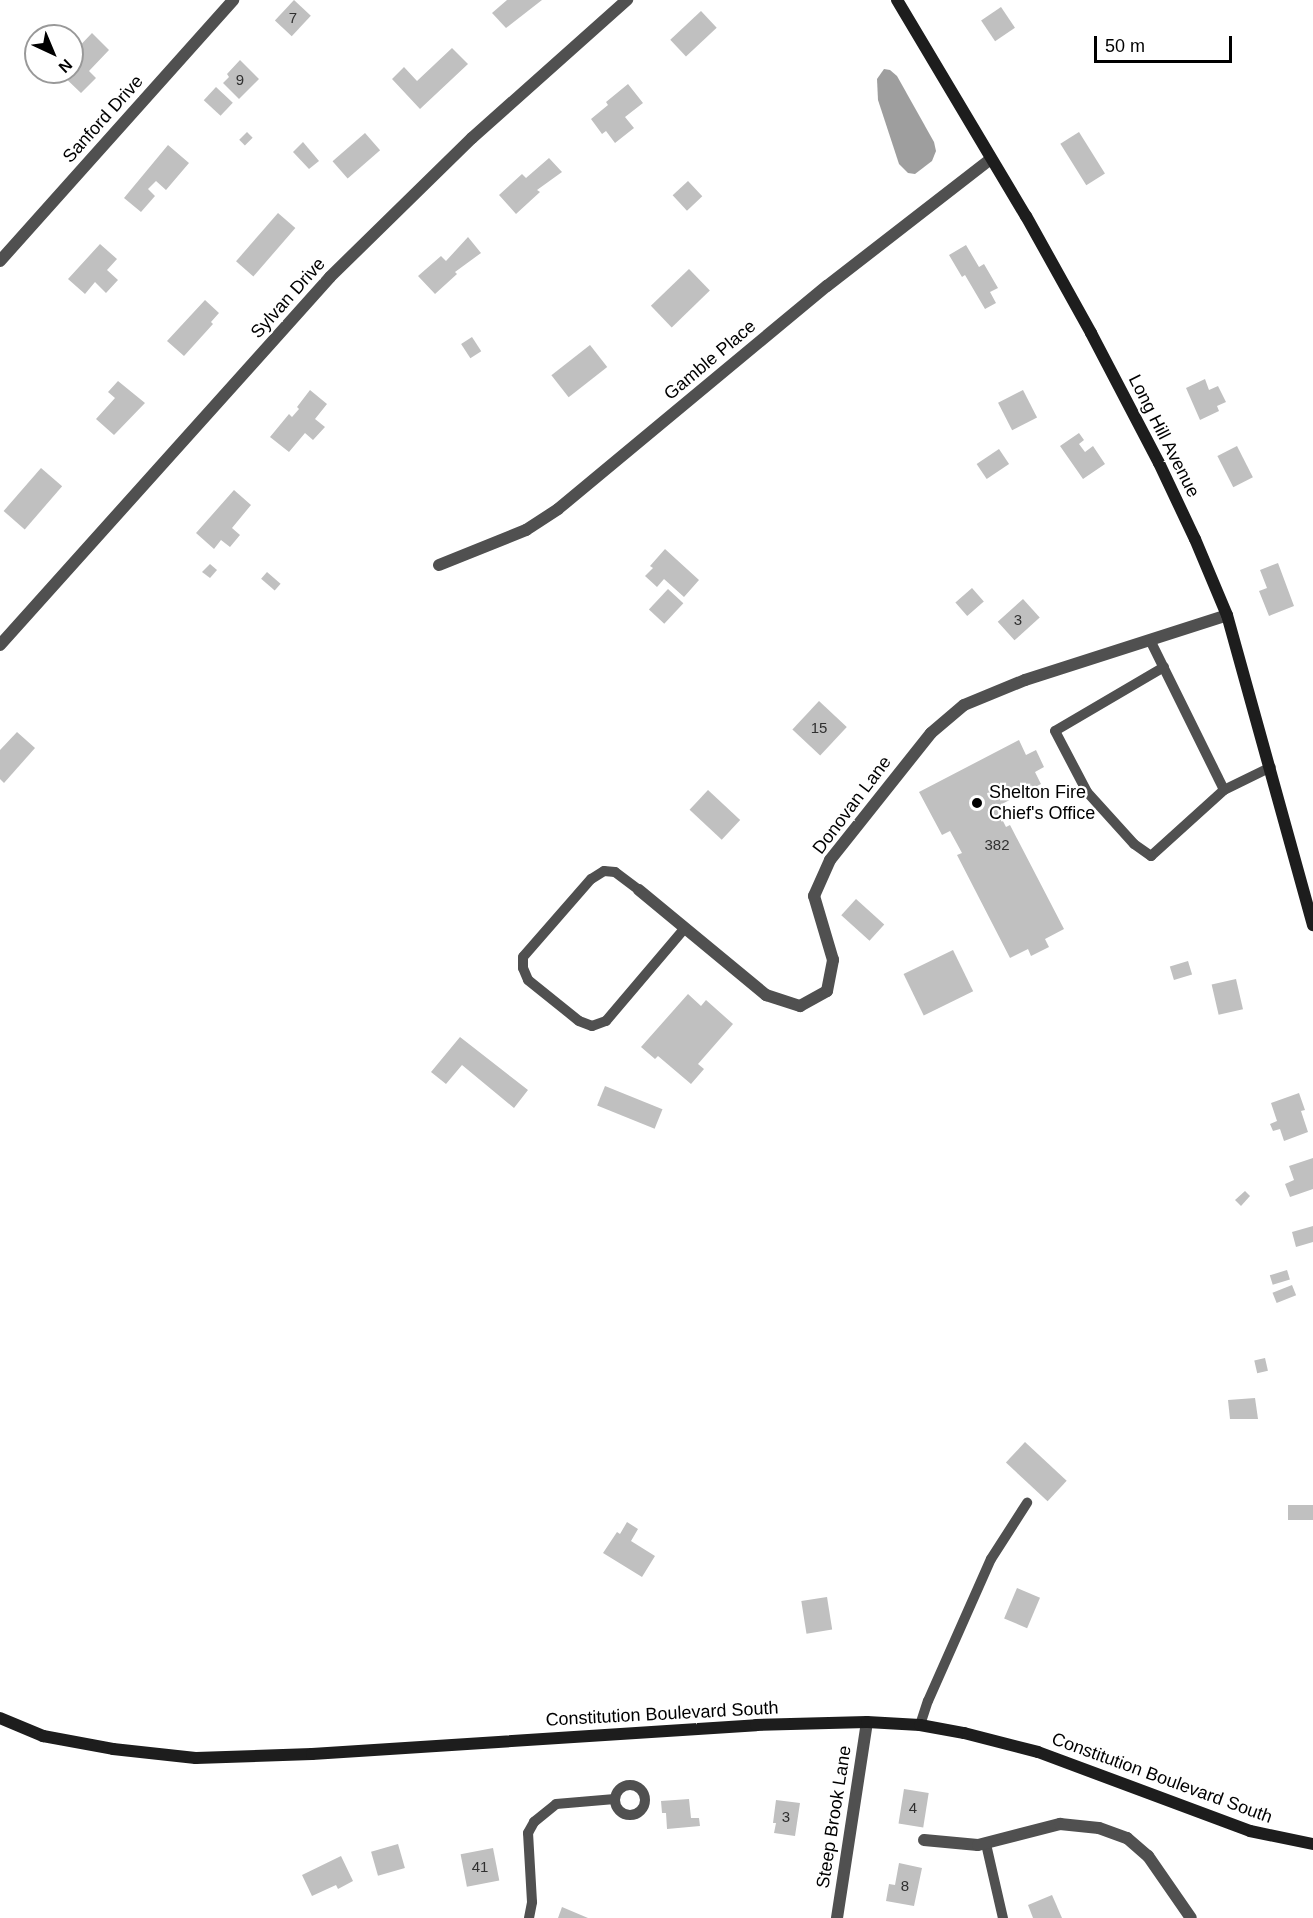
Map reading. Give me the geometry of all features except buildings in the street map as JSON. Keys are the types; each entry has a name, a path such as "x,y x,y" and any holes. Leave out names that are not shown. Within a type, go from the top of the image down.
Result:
{"main road":[{"name":"Long Hill Avenue","path":"897,0 1026,216 1154,453 1227,615 1313,925"},
{"name":"Constitution Boulevard South","path":"0,1718 43,1736 113,1749 196,1758 312,1754 756,1725 867,1722 920,1725 964,1733 1038,1752 1250,1831 1313,1844"}],"street":[{"name":"Sanford Drive","path":"0,261 233,0"},
{"name":"Sylvan Drive","path":"0,645 330,277 472,138 627,0"},
{"name":"Gamble Place","path":"439,565 526,530 558,509 827,286 991,159"},
{"name":"Donovan Lane","path":"639,890 766,995 800,1006 827,991 833,960 814,896 830,860 931,733 964,705 1025,680 1227,615"},
{"name":"Steep Brook Lane","path":"837,1918 867,1722"},
{"path":"924,1840 986,1844 1060,1824 1099,1828 1128,1838 1148,1856 1191,1918"}],"lane":[{"path":"1150,640 1224,790"},
{"path":"1164,668 1055,730 1087,792 1134,844 1151,856 1224,790 1271,767"},
{"path":"639,890 615,872 604,871 591,879 523,957 523,968 528,980 579,1021 592,1026 606,1021 685,928"},
{"path":"920,1725 928,1701 991,1559 1027,1503"},
{"path":"529,1918 532,1902 528,1833 534,1822 556,1804 615,1799"},
{"path":"986,1844 1003,1918"}],"shaded area":[{"path":"884,69 890,70 897,76 934,142 936,151 932,161 915,174 908,173 899,164 878,100 877,79"}],"place":[{"name":"Shelton Fire Chief's Office","path":"977,803"}]}
